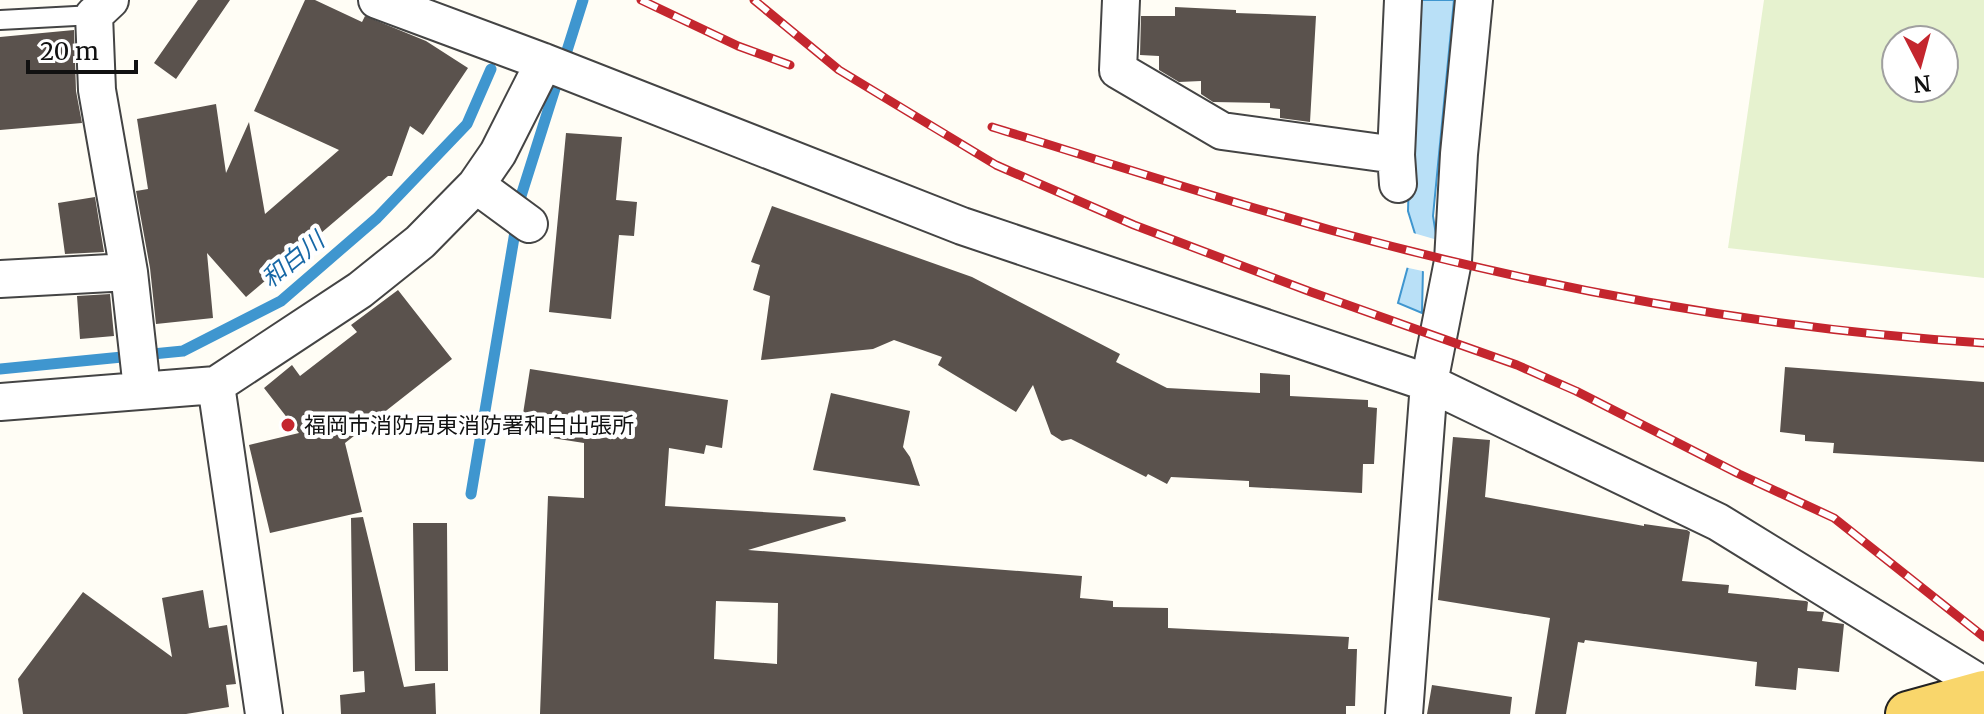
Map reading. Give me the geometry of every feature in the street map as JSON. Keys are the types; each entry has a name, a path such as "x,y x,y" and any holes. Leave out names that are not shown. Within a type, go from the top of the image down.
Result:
{"main road":[{"path":"1908,714 1984,693"}],"street":[{"path":"377,0 397,5 962,226 1429,383 1718,522 1984,686"},
{"path":"1121,0 1118,70 1222,131 1397,170 1403,0"},
{"path":"1404,714 1429,383 1453,261 1459,154 1474,0"},
{"path":"102,8 97,90 129,272 140,370"},
{"path":"0,402 140,370 216,385 360,290 420,242 476,185 498,153 544,62"},
{"path":"476,185 529,224"},
{"path":"0,279 129,272"},
{"path":"216,385 264,714"}],"lane":[{"path":"0,20 102,8"}],"green space":[{"path":"1764,0 1984,0 1984,278 1728,248"}],"water":[{"path":"1414,0 1454,0 1433,216 1437,241 1423,268 1422,313 1398,303 1416,237 1408,211"}],"pier":[{"path":"1410,232 1441,241 1427,272 1404,267 1412,237"}],"building":[{"path":"198,0 230,0 176,79 154,63"},
{"path":"305,0 315,0 362,22 365,16 426,41 468,68 423,135 410,126 392,176 388,176 246,297 207,253 213,318 156,324 136,191 148,189 137,119 216,104 226,173 249,122 265,214 339,150 254,111"},
{"path":"1175,7 1316,16 1310,122 1280,118 1280,109 1270,108 1270,103 1213,102 1201,94 1201,81 1179,82 1159,70 1159,56 1140,55 1141,16 1175,16"},
{"path":"74,30 76,91 82,123 0,130 0,37"},
{"path":"566,133 622,137 616,200 637,202 634,236 619,235 611,319 549,312"},
{"path":"95,197 104,252 65,254 58,203"},
{"path":"772,206 972,277 1120,354 1116,362 1167,388 1260,393 1260,373 1290,375 1290,396 1368,400 1368,407 1377,408 1374,464 1363,464 1362,493 1249,487 1249,481 1171,477 1167,484 1148,474 1146,477 1071,439 1062,441 1051,434 1033,385 1016,412 938,365 942,357 894,340 873,349 761,360 770,296 753,290 760,265 751,262"},
{"path":"398,290 452,359 345,443 362,512 270,533 249,445 299,433 264,388 292,365 300,376 357,332 351,325"},
{"path":"110,294 114,336 80,339 77,296"},
{"path":"1785,367 1984,382 1984,462 1833,453 1834,443 1805,441 1805,435 1780,432"},
{"path":"530,369 728,400 722,448 706,445 704,454 669,448 665,506 845,517 846,521 748,550 1082,576 1080,598 1113,601 1113,607 1168,608 1168,628 1349,637 1348,649 1357,649 1355,706 1346,706 1346,714 540,714 548,496 584,498 584,443 520,433","holes":["716,601 778,603 777,664 714,659"]},
{"path":"831,393 910,411 903,447 910,457 920,486 813,470"},
{"path":"1453,437 1490,440 1485,497 1644,526 1687,530 1690,532 1682,581 1729,585 1728,593 1808,602 1807,611 1824,612 1822,621 1844,624 1839,672 1798,668 1796,690 1755,686 1757,662 1585,640 1584,643 1578,642 1566,714 1535,714 1550,618 1438,600"},
{"path":"363,517 404,687 435,683 436,714 341,714 340,695 365,692 364,671 353,672 351,518"},
{"path":"413,523 447,523 448,671 415,671"},
{"path":"203,590 209,628 227,625 236,684 226,685 229,707 186,714 23,714 18,679 83,592 172,657 162,598"},
{"path":"1432,685 1512,697 1510,714 1427,714"}],"waterway":[{"path":"471,494 521,196 583,0"},
{"name":"和白川","path":"0,369 183,351 281,301 377,218 467,124 491,69"}],"railway":[{"path":"641,0 738,46 790,65"},
{"path":"754,0 839,70 996,165 1134,225 1517,365 1834,518 1984,637"},
{"path":"992,127 1291,219 1494,271 1656,304 1738,317 1902,337 1984,343"}],"place":[{"name":"福岡市消防局東消防署和白出張所","path":"288,425"}]}
